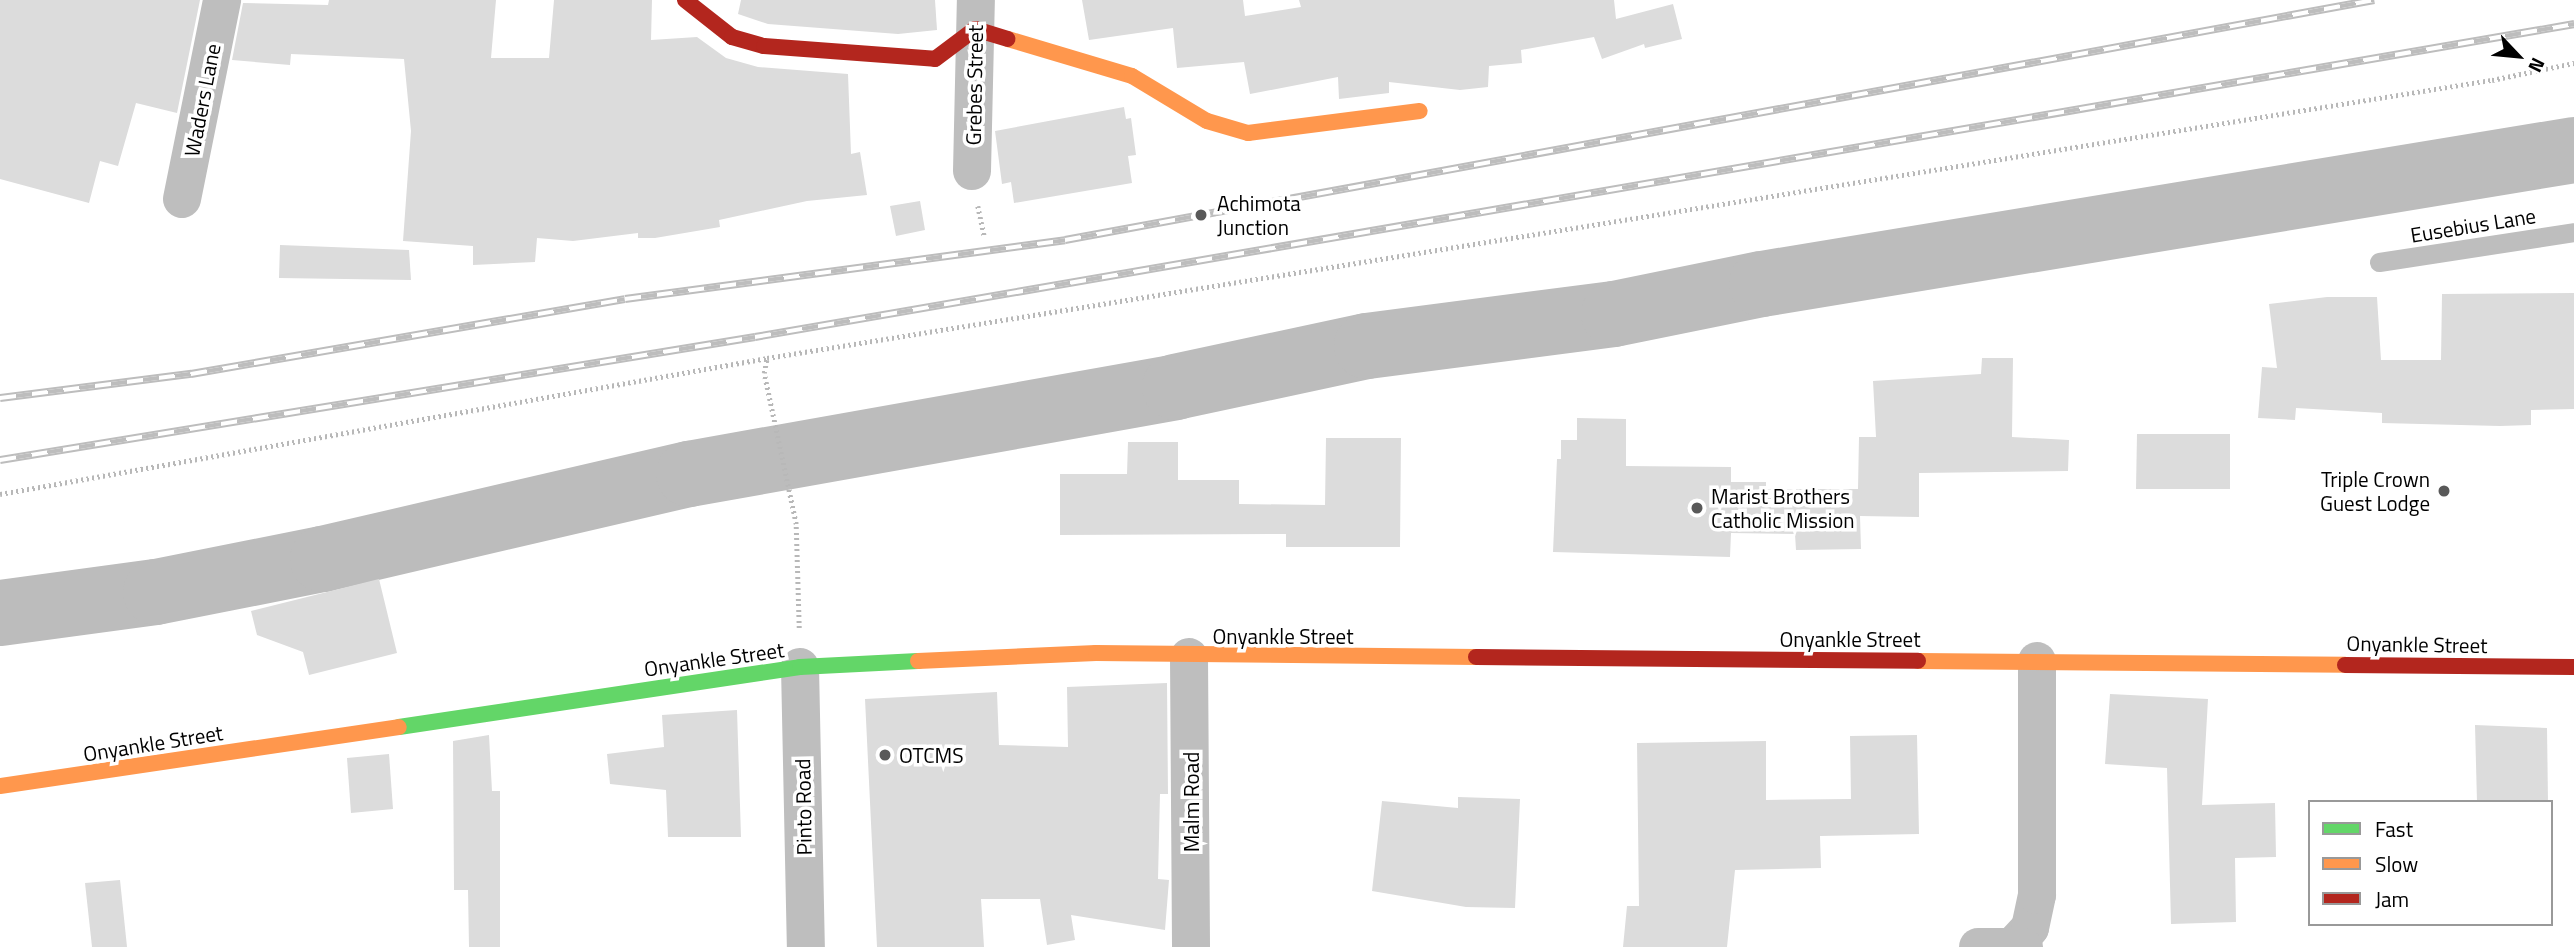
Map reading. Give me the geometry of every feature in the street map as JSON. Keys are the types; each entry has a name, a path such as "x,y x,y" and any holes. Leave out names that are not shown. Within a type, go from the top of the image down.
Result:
{"street":[{"name":"Waders Lane","path":"182,199 222,0"},
{"path":"685,0 732,37 764,47 935,59 975,15 1132,76 1207,121 1248,132 1420,111"},
{"name":"Grebes Street","path":"972,171 975,15"},
{"name":"Onyankle Street","path":"0,786 800,667 1096,653 1189,657 2037,661 2574,667"},
{"name":"Malm Road","path":"1189,657 1191,947"},
{"path":"2013,946 2030,928 2037,895 2037,661"},
{"name":"Pinto Road","path":"800,667 806,947"},
{"path":"1978,947 2024,947"}],"lane":[{"name":"Eusebius Lane","path":"2379,262 2574,232"}],"path":[{"path":"0,494 767,358 2478,82 2574,63"},
{"path":"767,358 764,373 796,524 800,667"}],"building":[{"path":"0,0 200,0 177,113 136,103 118,166 100,161 89,203 0,179"},
{"path":"329,0 496,0 491,58 549,58 554,0 652,0 651,40 697,37 726,58 758,67 848,74 851,154 860,152 867,195 807,201 719,220 720,227 655,238 638,238 638,233 573,241 537,238 535,262 473,265 473,246 403,241 411,131 404,59 291,54 290,65 232,60 243,3 328,5"},
{"path":"741,0 935,0 937,30 898,34 768,24 738,14"},
{"path":"1082,0 1243,0 1245,16 1301,7 1299,0 1614,0 1616,19 1673,4 1682,39 1645,48 1644,44 1602,59 1594,37 1521,50 1522,63 1489,66 1488,87 1460,90 1389,82 1389,93 1339,99 1338,77 1250,94 1244,62 1177,68 1173,28 1089,40"},
{"path":"1124,107 1126,119 1131,118 1136,155 1128,156 1132,183 1014,203 1011,182 1002,184 995,131"},
{"path":"920,201 925,230 896,236 890,206"},
{"path":"280,245 409,250 411,280 279,278"},
{"path":"2574,293 2574,409 2531,410 2531,425 2500,426 2382,423 2382,413 2296,408 2295,420 2258,418 2262,367 2277,368 2269,304 2327,297 2377,297 2381,360 2441,360 2442,294"},
{"path":"1982,358 2013,358 2012,437 2069,440 2068,471 1919,473 1919,517 1860,516 1861,549 1796,550 1795,534 1731,533 1730,557 1553,552 1557,459 1561,459 1561,440 1577,440 1577,418 1626,419 1626,466 1731,467 1731,482 1766,482 1766,489 1858,489 1859,437 1876,437 1873,381 1981,374"},
{"path":"2137,434 2230,434 2230,489 2136,489"},
{"path":"1326,438 1401,438 1400,547 1286,547 1286,534 1060,535 1060,474 1127,474 1128,442 1178,442 1178,480 1239,480 1239,504 1325,505"},
{"path":"379,579 397,653 309,675 303,652 257,635 251,611"},
{"path":"1167,683 1168,794 1160,794 1158,879 1169,880 1165,930 1071,915 1075,940 1047,945 1040,899 981,899 984,947 877,947 865,699 997,692 999,745 1068,747 1067,687"},
{"path":"2110,694 2208,699 2202,805 2275,803 2276,857 2235,858 2236,922 2171,924 2167,768 2105,764"},
{"path":"737,710 741,837 668,837 666,790 610,784 607,754 664,747 662,715"},
{"path":"2475,725 2547,728 2548,800 2477,800"},
{"path":"489,735 492,791 500,791 500,947 469,947 468,890 454,890 453,741"},
{"path":"1917,735 1919,834 1820,836 1821,868 1735,870 1727,947 1623,947 1627,906 1639,906 1637,743 1766,741 1766,800 1851,799 1850,736"},
{"path":"389,754 393,809 351,813 347,758"},
{"path":"1458,797 1520,799 1515,908 1466,907 1372,891 1382,801 1458,808"},
{"path":"120,880 127,947 92,947 85,883"}],"waterway":[{"path":"0,613 156,592 323,559 689,474 1175,387 1367,346 1614,314 1762,284 2574,150"}],"railway":[{"path":"0,398 191,374 625,299 1065,240 2374,0"},
{"path":"0,460 755,337 2574,24"}],"traffic: fast":[{"path":"399,727 800,667 918,661"}],"traffic: slow":[{"path":"1008,39 1132,76 1207,121 1248,133 1420,111"},
{"path":"918,661 1096,653 1476,657"},
{"path":"1918,661 2345,665"},
{"path":"0,786 399,727"}],"traffic: jam":[{"path":"685,0 732,37 764,46 935,59 975,29 1008,39"},
{"path":"1476,657 1918,661"},
{"path":"2345,665 2574,667"}],"place":[{"name":"Achimota Junction","path":"1201,215"},
{"name":"Triple Crown Guest Lodge","path":"2444,491"},
{"name":"Marist Brothers Catholic Mission","path":"1697,508"},
{"name":"OTCMS","path":"885,755"}]}
